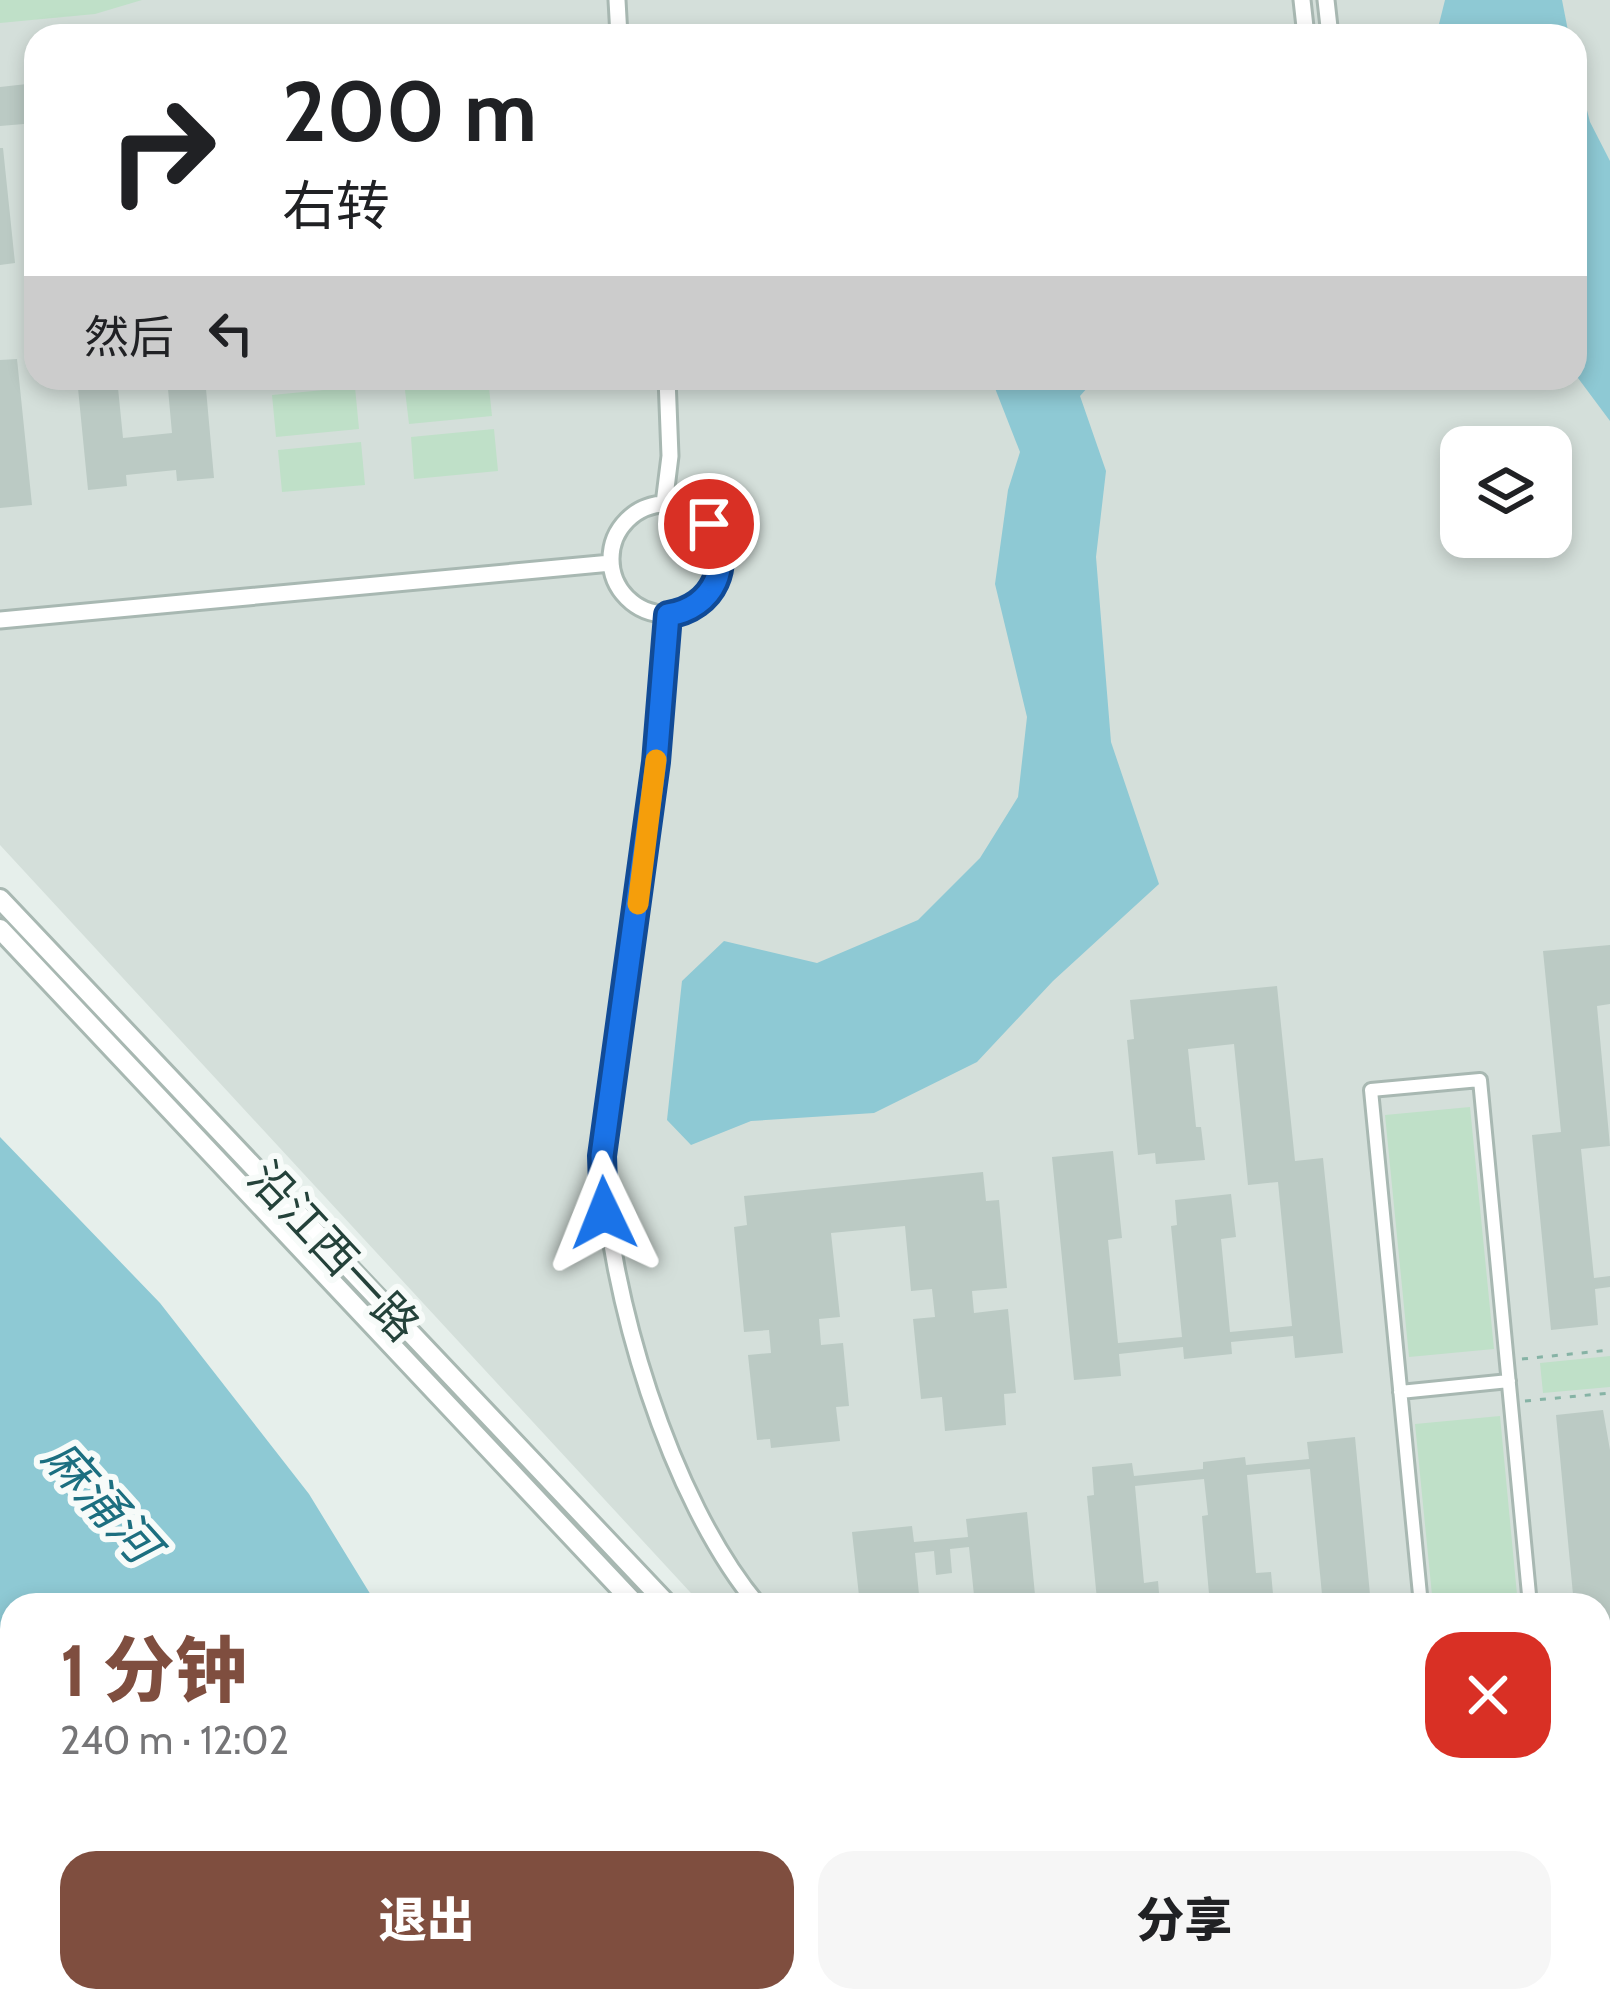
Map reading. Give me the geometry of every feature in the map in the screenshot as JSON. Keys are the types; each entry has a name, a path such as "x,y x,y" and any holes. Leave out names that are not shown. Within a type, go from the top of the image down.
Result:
{"street":[{"path":"664,504 670,456 667,390"},
{"path":"664,504 689,509 709,524 722,560 710,594 691,609 668,615 634,605 618,586 611,563 621,527 640,510 664,504"},
{"path":"0,620 611,563"},
{"path":"668,615 655,766 602,1156 604,1213 662,1429 699,1517 748,1593"},
{"name":"沿江西一路","path":"0,899 657,1593"},
{"name":"沿江西一路","path":"0,929 625,1593"},
{"path":"1419,1593 1371,1090 1480,1080 1529,1593"},
{"path":"1400,1392 1508,1381"}],"path":[{"path":"1507,1360 1610,1350"},
{"path":"1511,1402 1610,1393"}],"shaded area":[{"path":"0,0 1610,0 1610,1593 691,1593 0,845"}],"green space":[{"path":"0,0 142,0 95,14 0,23"},
{"path":"355,390 359,429 276,437 272,395"},
{"path":"405,390 489,390 492,416 409,424"},
{"path":"494,429 498,471 414,479 411,437"},
{"path":"361,442 365,485 282,492 278,450"},
{"path":"1470,1107 1494,1349 1409,1357 1385,1115"},
{"path":"1610,1356 1610,1387 1543,1393 1540,1363"},
{"path":"1500,1416 1517,1593 1432,1593 1415,1424"}],"water":[{"path":"1445,0 1562,0 1567,24 1439,24"},
{"path":"1587,110 1610,161 1610,421 1587,390"},
{"path":"996,390 1085,390 1080,396 1106,471 1096,557 1111,742 1159,884 1053,981 977,1062 874,1113 751,1121 691,1145 667,1120 682,981 724,941 817,963 918,920 980,858 1018,797 1027,717 995,584 1008,490 1020,452"},
{"name":"麻涌河","path":"0,1137 160,1303 309,1494 370,1593 0,1593"}],"building":[{"path":"24,84 24,124 0,126 0,87"},
{"path":"0,148 15,263 0,265"},
{"path":"17,359 32,505 0,508 0,360"},
{"path":"78,390 118,390 123,438 172,433 168,390 206,390 214,478 177,481 176,470 126,475 127,486 88,490"},
{"path":"1610,945 1610,1004 1597,1006 1610,1146 1581,1149 1594,1278 1610,1276 1610,1287 1595,1289 1598,1325 1551,1330 1532,1135 1561,1132 1543,951"},
{"path":"1277,986 1295,1161 1323,1158 1343,1353 1295,1358 1293,1336 1231,1342 1232,1354 1184,1359 1183,1347 1119,1354 1121,1376 1074,1380 1052,1157 1113,1151 1122,1238 1108,1240 1118,1343 1182,1337 1171,1226 1177,1225 1175,1200 1231,1194 1236,1237 1221,1239 1230,1332 1292,1326 1278,1182 1248,1185 1234,1044 1188,1049 1196,1127 1201,1127 1205,1160 1156,1164 1155,1153 1138,1155 1127,1040 1134,1039 1130,1000"},
{"path":"983,1172 986,1201 999,1200 1007,1288 972,1291 974,1313 1008,1309 1016,1393 1004,1394 1006,1425 945,1431 942,1397 921,1399 913,1319 935,1317 932,1289 911,1291 905,1226 831,1233 840,1317 819,1319 821,1345 843,1343 849,1406 836,1407 840,1441 771,1448 770,1439 757,1440 748,1355 771,1353 769,1330 744,1332 734,1227 747,1225 744,1196"},
{"path":"1603,1410 1610,1450 1610,1593 1573,1593 1556,1415"},
{"path":"1355,1437 1370,1593 1322,1593 1310,1469 1247,1475 1256,1573 1271,1572 1273,1593 1209,1593 1204,1479 1135,1486 1144,1583 1158,1581 1159,1593 1096,1593 1087,1496 1094,1495 1092,1467 1132,1463 1134,1476 1203,1469 1203,1462 1245,1457 1246,1465 1309,1459 1307,1442"},
{"path":"1027,1512 1035,1593 974,1593 969,1547 950,1549 952,1573 936,1575 934,1551 915,1553 919,1593 859,1593 852,1532 912,1526 914,1542 968,1537 966,1519"}],"slow traffic":[{"path":"638,904 656,760"}],"route":[{"path":"604,1213 602,1156 656,762 668,615 691,609 716,584 722,560 709,524"}]}
